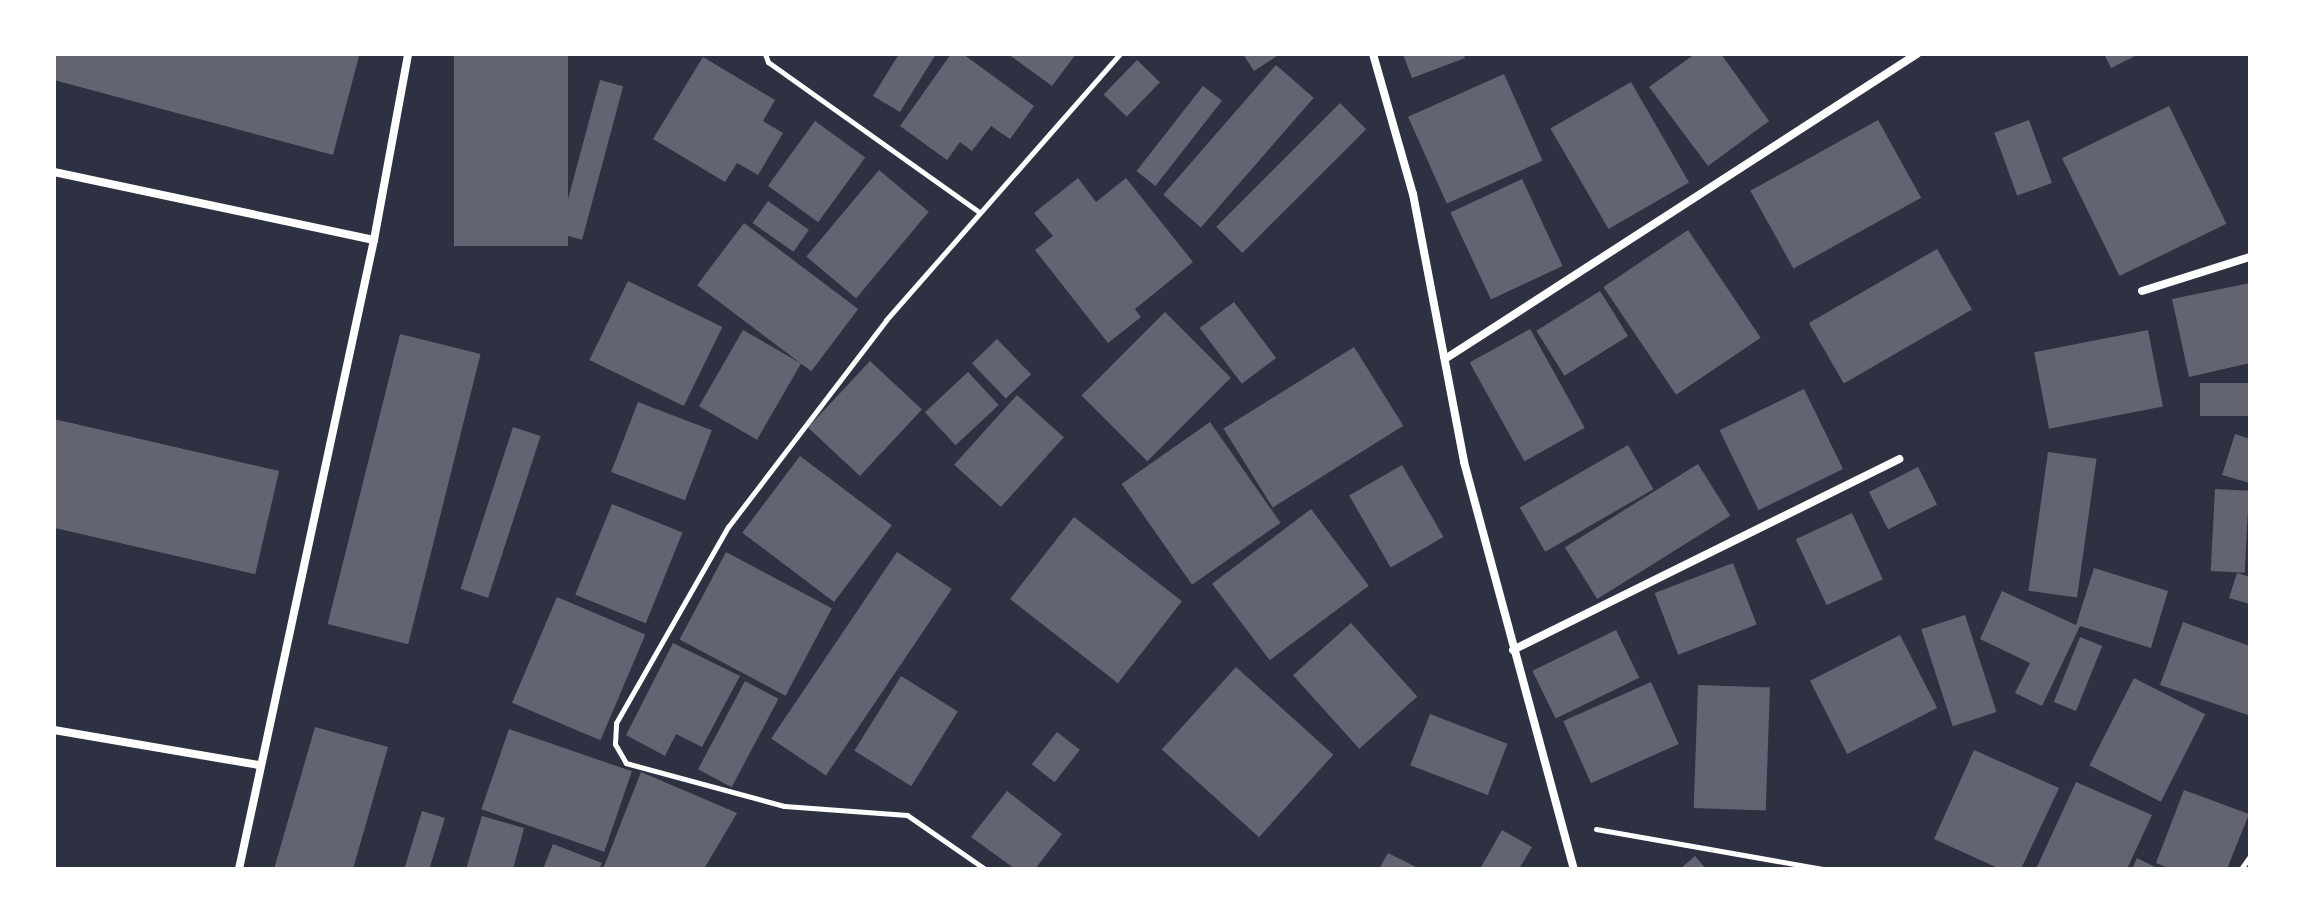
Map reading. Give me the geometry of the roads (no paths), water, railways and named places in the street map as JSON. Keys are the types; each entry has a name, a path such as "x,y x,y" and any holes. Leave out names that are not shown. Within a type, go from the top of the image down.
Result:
{"street":[{"path":"239,869 374,240 408,54"},
{"path":"1373,54 1413,194 1464,462 1559,823 1574,869"},
{"path":"1445,359 1917,54"},
{"path":"54,172 374,240"},
{"path":"2142,291 2250,257"},
{"path":"1513,650 1899,459"},
{"path":"54,730 259,765"}]}
